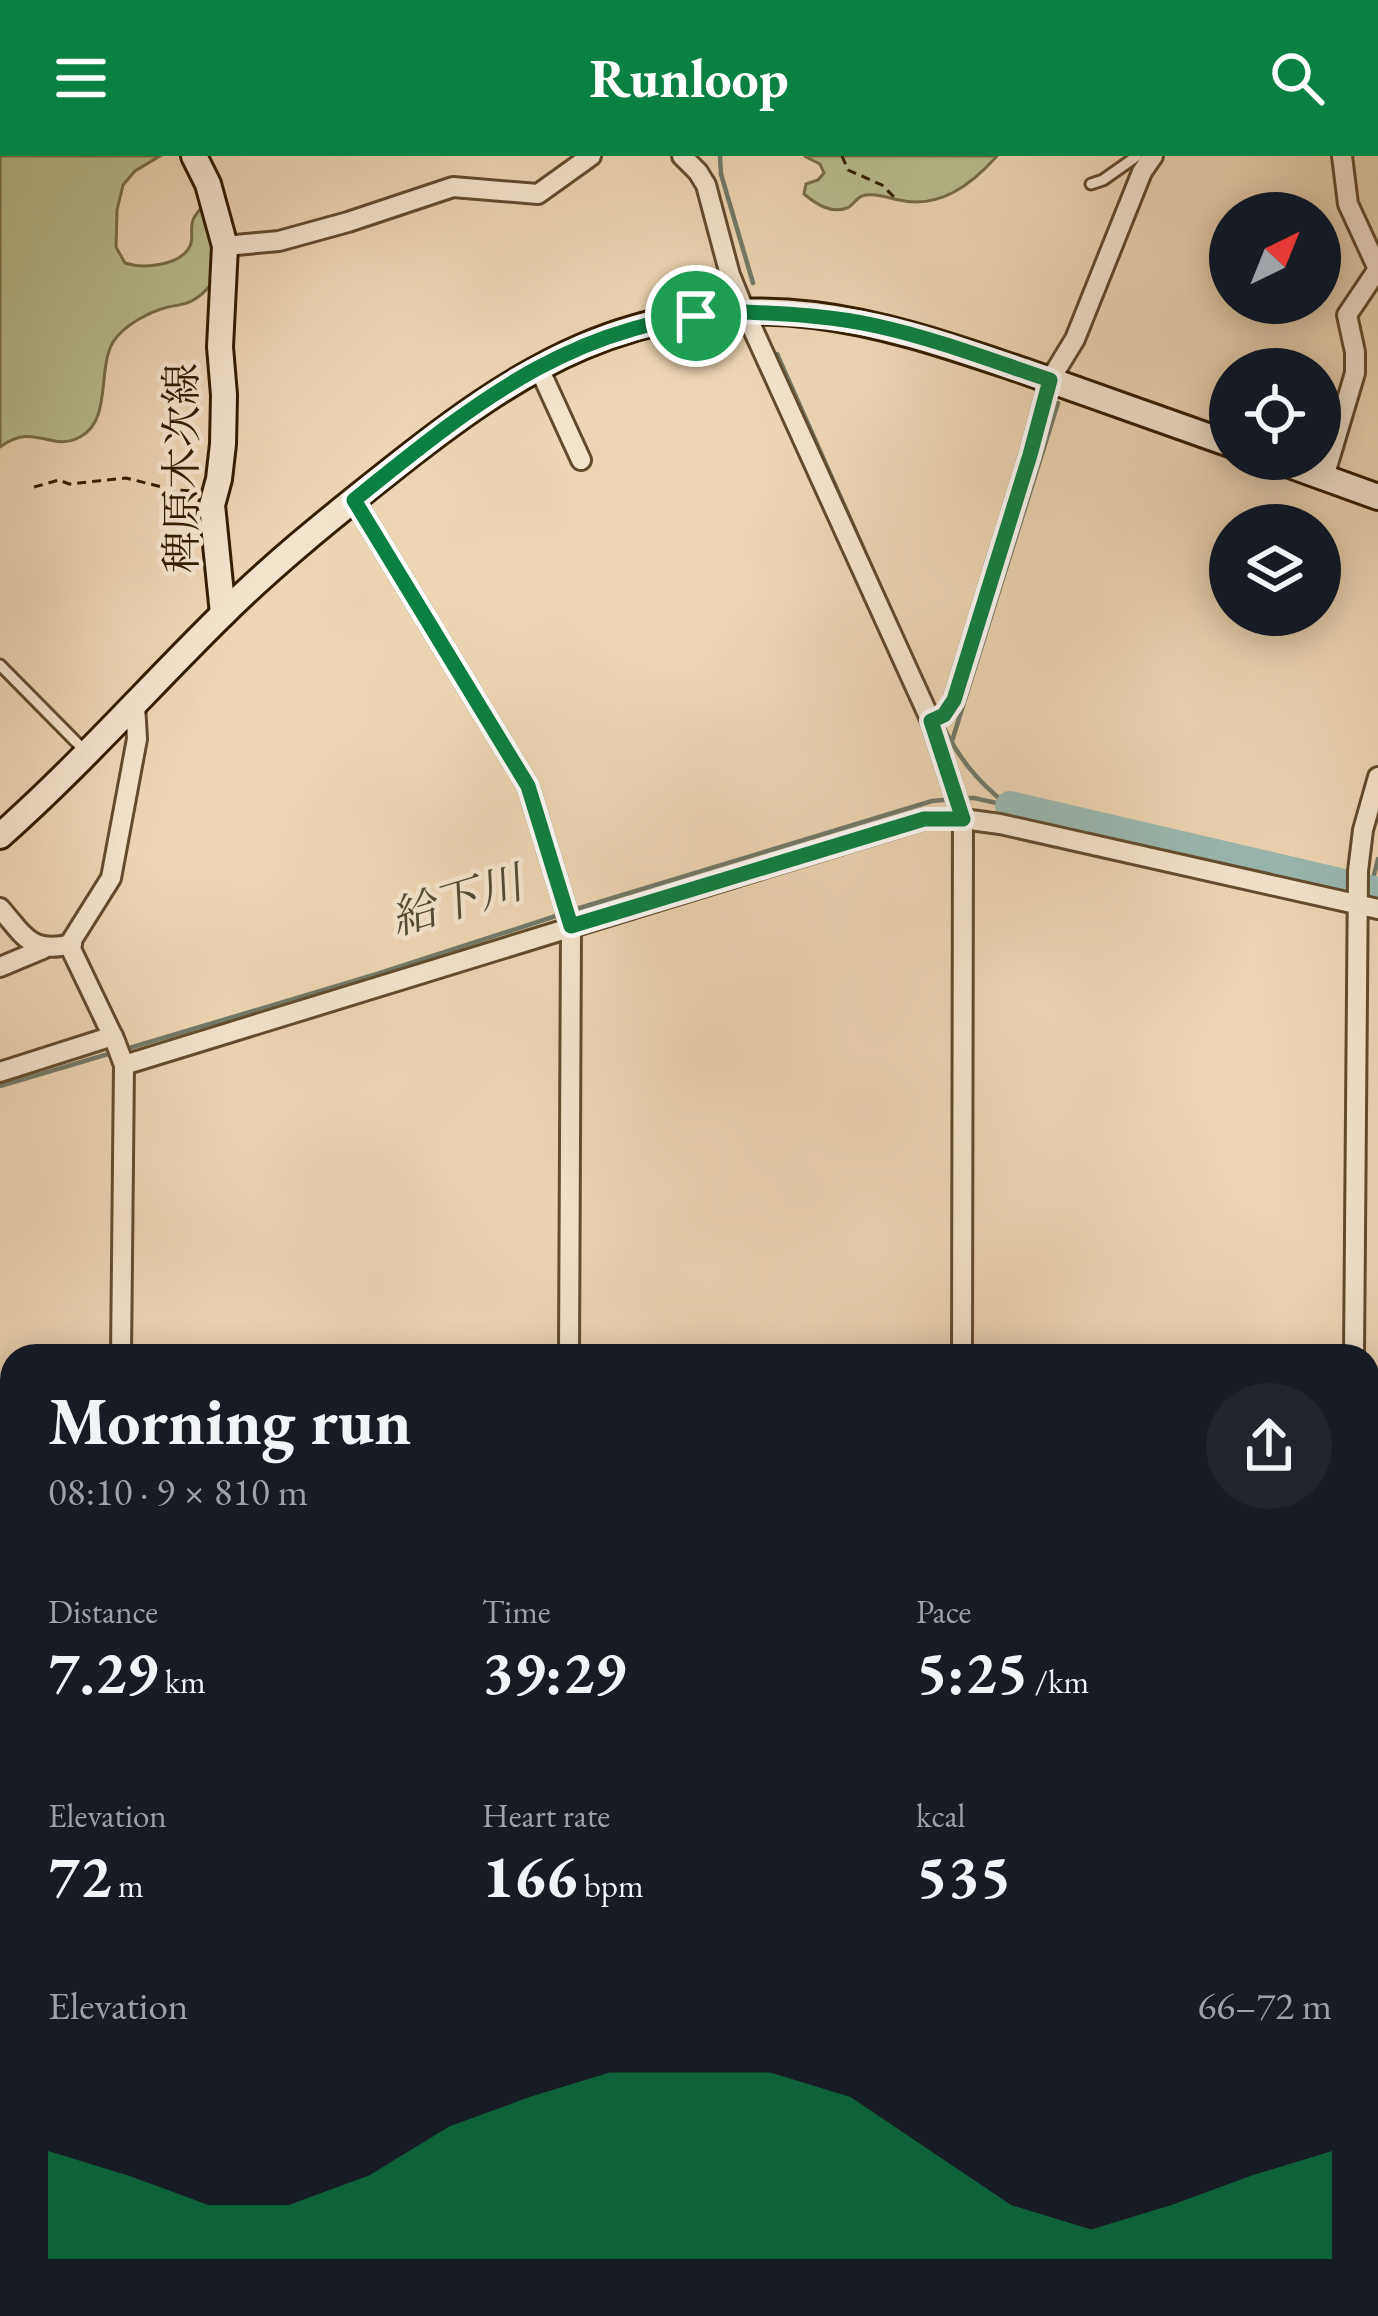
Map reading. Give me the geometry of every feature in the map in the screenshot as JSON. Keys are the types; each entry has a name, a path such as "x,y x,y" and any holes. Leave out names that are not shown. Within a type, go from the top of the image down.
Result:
{"street":[{"name":"稗原木次線","path":"0,836 223,614 212,525 223,444 220,347 225,246 208,184 194,156"},
{"path":"225,246 279,242 453,187 538,194 590,156"},
{"path":"682,156 706,185 745,312 937,718 962,815 962,1344"},
{"path":"937,718 954,700 1050,380 1075,339 1153,156"},
{"path":"1341,420 1355,373 1347,315 1378,269 1352,217 1342,156"},
{"path":"223,614 354,500 467,412 538,366 590,343 672,318 745,312 810,315 872,325 925,338 1209,437"},
{"path":"538,366 581,460"},
{"path":"1333,480 1378,496"},
{"path":"354,500 528,786 568,917 568,1344"},
{"path":"121,1344 118,1050 71,949 111,878 137,739 135,704"},
{"path":"1354,1344 1365,904 1358,871 1378,776"},
{"path":"0,1072 118,1050 568,917 924,819 962,815 1365,904"},
{"path":"0,908 31,943 43,949"},
{"path":"0,967 43,949 72,944"}],"lane":[{"path":"1091,184 1137,156"},
{"path":"0,665 86,752"}],"path":[{"path":"842,156 848,170 882,185 896,199"},
{"path":"34,487 59,480 69,484 126,478 214,496"}],"green space":[{"path":"0,156 160,156 135,171 123,185 116,247 125,263 132,265 160,264 184,254 191,245 194,218 204,204 219,271 195,299 145,316 118,336 108,353 96,419 90,429 69,441 23,437 0,447"},
{"path":"804,156 997,156 965,185 941,198 914,202 866,195 835,210 804,194 806,184 824,173 820,164"}],"waterway":[{"name":"給下川","path":"720,156 753,283"},
{"name":"給下川","path":"777,354 937,714"},
{"path":"952,741 1058,403"},
{"name":"給下川","path":"942,724 969,768 1005,803"},
{"name":"給下川","path":"965,798 1010,806"},
{"name":"給下川","path":"573,910 932,801 954,799"},
{"name":"給下川","path":"1010,806 1378,892"},
{"path":"1370,891 1378,859"},
{"name":"給下川","path":"126,1049 562,914"},
{"name":"給下川","path":"0,1086 115,1052"}],"route":[{"path":"810,315 872,325 1050,380 954,700 944,715 931,721 963,819 924,819 571,926 528,786 354,500 467,412 538,366 619,332 696,316 810,315"}]}
